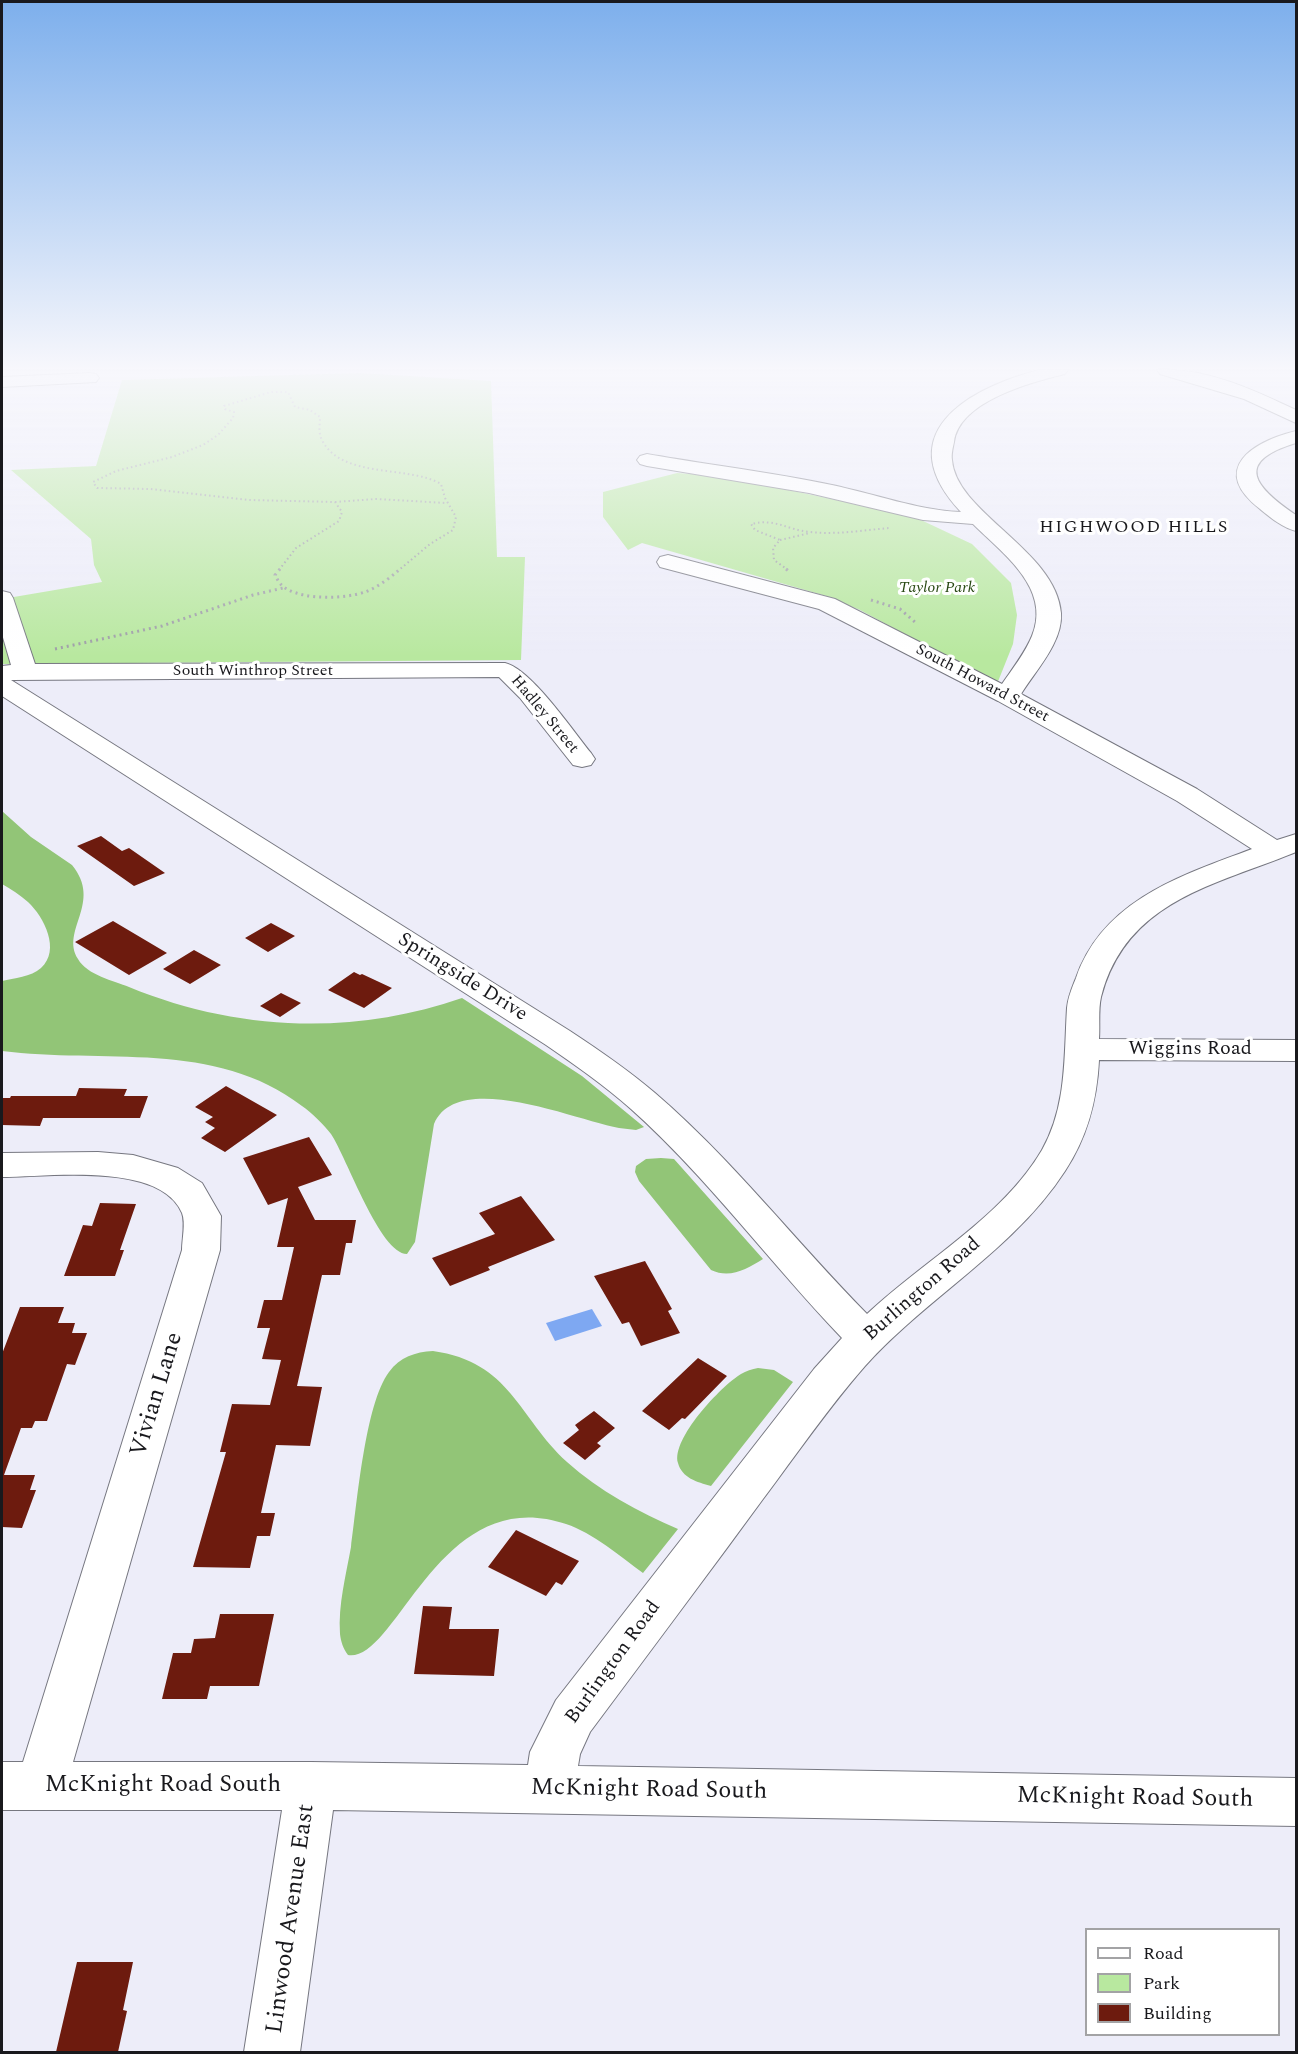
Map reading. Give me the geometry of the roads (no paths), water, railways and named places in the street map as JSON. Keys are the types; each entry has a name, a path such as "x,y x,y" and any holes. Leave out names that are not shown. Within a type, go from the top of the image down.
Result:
{"street":[{"path":"683,466 805,486 939,517 960,519 979,517"},
{"path":"944,466 956,491 1037,578 1046,595 1049,609 1046,634 1006,696"},
{"path":"1249,466 1246,473 1256,495 1296,525"},
{"name":"South Howard Street","path":"668,562 827,604 1006,696 1286,847"},
{"path":"2,598 11,680"},
{"name":"South Winthrop Street","path":"11,680 91,673 505,670"},
{"name":"Hadley Street","path":"505,670 529,693 582,759"},
{"name":"Springside Drive","path":"11,680 558,1038 622,1083 652,1108 708,1164 866,1338"},
{"name":"Burlington Road","path":"550,1789 555,1752 573,1716 811,1402 866,1338 905,1302 1002,1222 1031,1192 1053,1161 1069,1130 1079,1100 1084,998 1097,961 1116,934 1139,910 1178,887 1286,847"},
{"name":"Wiggins Road","path":"1083,1049 1296,1051"},
{"name":"Vivian Lane","path":"2,1165 116,1166 159,1173 180,1184 190,1194 202,1212 205,1227 201,1250 21,1786"},
{"name":"McKnight Road South","path":"21,1786 311,1786 1296,1802"},
{"name":"Linwood Avenue East","path":"272,2052 311,1786"}],"water":[{"path":"592,1309 602,1326 555,1341 546,1323"}],"district":[{"name":"HIGHWOOD HILLS","path":"1134,528"}],"park label":[{"name":"Taylor Park","path":"937,589"}]}
